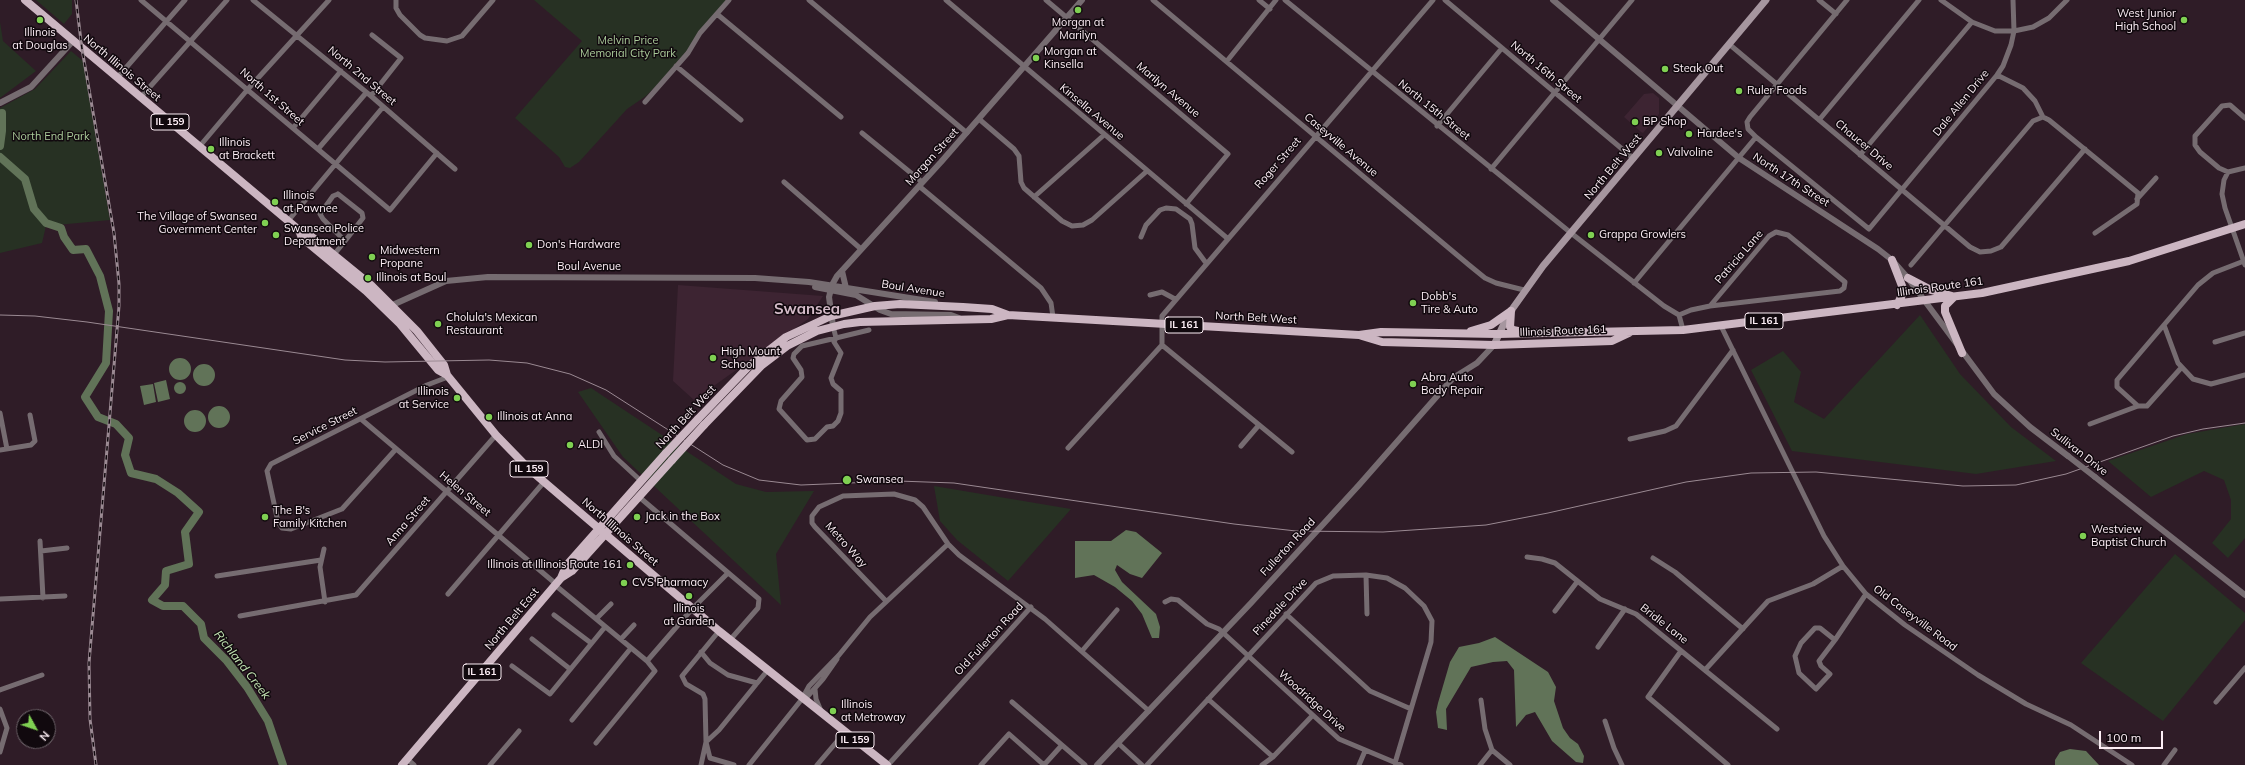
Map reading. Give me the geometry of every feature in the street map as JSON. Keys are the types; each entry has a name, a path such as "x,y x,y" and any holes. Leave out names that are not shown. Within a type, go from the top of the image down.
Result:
{"main road":[{"name":"North Illinois Street","path":"25,0 288,221 299,230 306,232 385,309 438,370 448,376"},
{"name":"North Belt West","path":"1359,335 1382,342 1494,345 1498,334 1524,290 1766,0"},
{"name":"Illinois Route 161","path":"1498,334 1683,330 1924,302 2026,284 2129,261 2245,224"},
{"name":"North Illinois Street","path":"331,257 393,305 436,354 444,365 448,376 496,435 544,482 692,609 802,699 888,765"},
{"path":"1892,260 1904,291 1896,305"},
{"path":"1908,278 1931,290 1954,297 1945,306 1945,312 1962,353"},
{"name":"North Belt West","path":"601,530 638,496 669,457 701,422 742,372 764,352 792,334 831,316 875,306 900,304 951,306 992,309 1008,314 1359,335 1381,332 1498,334"},
{"path":"1461,334 1491,325 1511,311"},
{"path":"1511,311 1510,323 1513,330 1531,334"},
{"name":"North Belt West","path":"701,422 773,356 806,336 833,326 860,322 959,318 991,319 1008,314"},
{"name":"Illinois Route 161","path":"1494,345 1612,341 1630,332"},
{"name":"North Belt West","path":"601,530 641,481 669,457"},
{"name":"North Belt East","path":"404,762 557,582 572,571 601,530"}],"street":[{"name":"North 1st Street","path":"141,0 390,210 436,153"},
{"path":"117,78 184,0"},
{"path":"140,98 227,0"},
{"name":"North 2nd Street","path":"253,0 298,35 456,169"},
{"path":"199,147 248,89 329,0"},
{"path":"396,0 396,8 400,15 420,35 425,38 447,41 462,36 493,0"},
{"path":"645,102 729,0"},
{"path":"809,0 967,133"},
{"name":"Kinsella Avenue","path":"946,0 1023,67 1227,238"},
{"name":"Marilyn Avenue","path":"1046,0 1228,154 1186,204"},
{"name":"Morgan Street","path":"831,288 842,271 861,249 967,133 1082,0"},
{"name":"Caseyville Avenue","path":"1153,0 1485,278 1506,287 1524,290"},
{"path":"1260,0 1270,8"},
{"path":"1226,62 1276,0"},
{"name":"North 15th Street","path":"1285,0 1437,126 1571,233"},
{"name":"Roger Street","path":"1161,324 1165,310 1370,71 1433,0"},
{"name":"North 16th Street","path":"1445,0 1634,159"},
{"name":"North 17th Street","path":"1552,0 1600,38 1739,158 1878,248 1892,260 1908,278 1924,302"},
{"path":"1491,169 1632,0"},
{"path":"1819,0 1836,14"},
{"path":"1634,283 1756,137 1748,129 1747,122 1847,0"},
{"path":"1819,120 1919,0"},
{"path":"1942,0 1972,22 1995,30 2014,31 2032,27 2049,18 2067,0"},
{"name":"Dale Allen Drive","path":"1756,137 1869,229 1997,75 2009,52 2014,31 2013,0"},
{"path":"717,14 841,117"},
{"path":"1860,155 1972,22"},
{"path":"318,149 369,95 401,58 372,35"},
{"path":"0,103 31,87 73,41"},
{"name":"Chaucer Drive","path":"1729,44 1970,247 1980,252 1991,251 2000,247 2085,149"},
{"path":"1437,126 1502,48"},
{"path":"676,66 741,120"},
{"path":"293,128 341,71"},
{"path":"1997,75 2023,88 2035,101 2043,117 2049,120 2138,193 2137,204 2095,234"},
{"path":"2245,118 2230,106 2222,106 2195,136 2195,145 2200,152 2219,168 2228,172 2245,168"},
{"path":"288,221 383,107"},
{"path":"1911,265 2033,121 2043,117"},
{"path":"979,119 1019,156 1021,182 1024,188 1062,221 1072,226 1083,225 1092,220 1147,171"},
{"path":"862,133 1041,288 1051,303 1053,317"},
{"path":"1034,197 1104,135"},
{"path":"2138,406 2117,387 2117,380 2205,278 2222,269 2244,263 2225,208 2222,194 2224,180 2228,172"},
{"path":"2137,199 2156,178"},
{"path":"784,182 861,249"},
{"path":"331,257 345,241 363,218 362,213 338,194 333,196 320,214 323,220 345,241"},
{"path":"1141,238 1146,225 1160,210 1166,208 1176,209 1190,219 1195,248 1206,263"},
{"name":"Patricia Lane","path":"1776,232 1788,234 1845,282 1844,288 1840,291 1710,306 1769,236 1776,232"},
{"path":"1571,233 1664,306 1679,315 1683,330"},
{"path":"842,271 846,288"},
{"name":"Boul Avenue","path":"385,309 440,283 475,277 734,277 800,282 831,288 856,295 891,314 951,315 959,318"},
{"path":"831,288 831,316 836,338 834,342 841,353 832,378 833,384 841,391 841,413 838,421 833,426 827,427 816,439 808,440 783,415 779,405 802,377 801,370 793,358 797,349 836,338 868,330"},
{"name":"Boul Avenue","path":"831,288 846,288 944,303 951,306"},
{"path":"1150,295 1162,292 1175,299"},
{"name":"Sullivan Drive","path":"1924,302 1962,353 2004,404 2030,427 2245,595"},
{"path":"1679,315 1691,310 1710,306"},
{"path":"1068,448 1162,346 1161,324"},
{"path":"2164,325 2182,368 2193,378 2211,384 2245,375"},
{"name":"Old Caseyville Road","path":"1721,326 1824,536 1843,566 1866,594 1905,625 1978,676 2026,704 2071,725 2132,765"},
{"path":"2215,342 2245,333"},
{"name":"Fullerton Road","path":"1096,765 1223,633 1355,490 1453,378 1476,363 1494,345"},
{"path":"1162,346 1292,452"},
{"path":"1630,438 1665,431 1676,426 1733,350"},
{"path":"2090,424 2138,406 2147,406 2182,368"},
{"name":"Service Street","path":"396,449 342,509 291,529 282,528 278,522 267,471 271,464 427,385 448,376"},
{"path":"0,413 7,449"},
{"path":"0,450 31,445 35,441 30,415"},
{"name":"Helen Street","path":"361,419 498,535 557,582 605,626 647,661"},
{"path":"1241,446 1259,425"},
{"path":"599,432 614,456 641,481"},
{"name":"Anna Street","path":"240,616 325,602 356,595 496,435"},
{"path":"448,594 544,482"},
{"name":"Metro Way","path":"886,601 815,527 812,519 814,513 828,502 843,496 894,494 915,500 923,507 948,544 967,561 1030,607"},
{"path":"638,496 759,599 760,603 758,608 730,640"},
{"path":"40,541 43,598"},
{"path":"750,765 802,699 812,682 839,655 886,601 948,544"},
{"path":"41,550 67,548"},
{"path":"324,549 320,567 325,602"},
{"name":"Bridle Lane","path":"1527,557 1548,560 1600,599 1625,609 1649,624 1777,729"},
{"path":"1653,558 1675,572 1743,628"},
{"path":"217,576 321,560"},
{"path":"1706,670 1768,601 1813,584 1843,566"},
{"path":"596,743 655,671 647,661 692,609 728,573"},
{"path":"1366,575 1367,614"},
{"name":"Pinedale Drive","path":"1147,765 1308,590 1324,578 1333,576 1366,575 1378,576 1396,582 1416,597 1429,612 1433,631 1395,763"},
{"path":"1555,611 1577,582"},
{"path":"1835,640 1820,628 1815,628 1801,643 1795,656 1797,667 1803,678 1816,689 1830,674 1820,666 1819,661 1835,640 1866,594"},
{"path":"0,600 64,596"},
{"name":"Woodridge Drive","path":"1165,602 1172,599 1178,600 1207,624 1223,633 1312,716 1339,739 1401,765"},
{"path":"597,618 611,604"},
{"name":"Old Fullerton Road","path":"888,765 1030,607 1149,711"},
{"path":"1598,648 1625,609"},
{"path":"1082,651 1117,610"},
{"path":"1286,614 1370,691 1411,709"},
{"path":"554,615 591,642"},
{"path":"621,639 634,625"},
{"path":"512,666 550,694 605,626"},
{"path":"719,631 682,676 686,684 703,694 705,699 706,742 710,758 734,765"},
{"path":"532,640 570,669"},
{"path":"572,720 631,648"},
{"path":"1681,651 1648,697 1728,765"},
{"path":"701,652 710,663 728,675 757,683"},
{"path":"802,699 815,688 833,666 839,655"},
{"path":"2216,702 2245,668"},
{"path":"701,765 706,742 767,670"},
{"path":"0,690 42,675"},
{"path":"815,688 816,699 824,716"},
{"path":"1208,699 1273,757"},
{"path":"1481,700 1485,729 1492,750 1510,765"},
{"path":"1012,702 1085,765"},
{"path":"0,709 7,728 0,752"},
{"path":"1262,765 1273,757 1312,716"},
{"path":"1605,721 1614,748 1622,765"},
{"path":"490,765 519,731"},
{"path":"817,765 845,732"},
{"path":"981,765 1009,734 1044,765 1062,745"},
{"path":"1118,743 1142,765"},
{"path":"1480,765 1492,750"},
{"path":"2164,765 2175,750"},
{"path":"1359,765 1365,751"},
{"path":"404,762 414,765"}],"shaded area":[{"path":"1653,93 1659,98 1659,114 1643,133 1624,117 1644,94"},
{"name":"High Mount School","path":"678,285 823,296 808,319 694,400 673,381"},
{"path":"176,358 184,358 191,365 191,373 184,380 176,380 169,373 169,365"},
{"path":"200,364 208,364 215,371 215,379 208,386 200,386 193,379 193,371"},
{"path":"166,380 170,399 158,402 154,383"},
{"path":"180,382 184,384 186,388 184,392 180,394 176,392 174,388 176,384"},
{"path":"153,384 156,402 144,405 140,386"},
{"path":"215,406 223,406 230,413 230,421 223,428 215,428 208,421 208,413"},
{"path":"191,410 199,410 206,417 206,425 199,432 191,432 184,425 184,417"},
{"path":"1126,530 1136,532 1162,553 1142,578 1130,574 1117,565 1115,570 1122,582 1156,614 1160,627 1159,638 1152,638 1142,614 1132,601 1115,587 1094,575 1075,578 1075,541 1111,541"},
{"path":"1495,637 1548,672 1556,687 1554,701 1563,728 1570,738 1578,744 1584,756 1583,763 1576,762 1552,741 1535,712 1526,715 1516,727 1514,670 1507,661 1493,662 1471,667 1446,709 1447,730 1438,728 1436,712 1438,703 1450,662 1459,647 1479,643"},
{"path":"2070,749 2086,751 2099,765 2055,765 2055,760 2060,752"}],"green space":[{"path":"36,0 72,0 72,14 64,24"},
{"name":"Melvin Price Memorial City Park","path":"534,0 727,0 686,52 657,85 646,96 627,109 579,162 570,168 565,167 559,157 515,118 582,41"},
{"path":"0,22 3,41 36,71 0,98"},
{"name":"North End Park","path":"71,51 83,61 110,220 46,226 42,243 0,253 0,108 35,89"},
{"path":"1920,315 1960,374 2011,427 2056,461 1976,474 1792,451 1751,370 1783,351 1801,372 1794,402 1824,419"},
{"path":"591,388 736,484 766,492 814,491 776,554 781,605 623,457 578,392"},
{"path":"2245,424 2245,538 2228,558 2212,543 2231,519 2231,500 2224,480 2204,471 2151,497 2108,461 2187,434"},
{"path":"934,486 1071,509 1008,581 957,540 940,521"},
{"path":"2175,554 2245,613 2245,620 2163,721 2081,663"}],"waterway":[{"name":"Richland Creek","path":"0,146 2,113"},
{"name":"Richland Creek","path":"0,157 25,179 34,209 46,223 61,228 64,237 73,250 86,249 100,276 109,311 106,363 85,397 98,417 116,424 129,438 125,455 131,473 156,479 178,493 199,512 185,532 189,564 166,571 165,585 152,600 163,606 183,606 201,624 204,638 227,661 247,687 268,721 283,765"}],"tram line":[{"path":"0,315 35,316 87,322 345,360 385,362 489,360 527,363 570,374 606,390 723,465 759,480 801,485 898,481 954,483 1234,524 1296,531 1383,532 1486,525 1548,513 1686,482 1751,473 1816,472 1963,486 2016,485 2066,474 2173,436 2203,429 2245,423"}],"railway":[{"path":"76,0 82,49 114,233 119,284 119,306 89,663 90,719 96,765"}],"place":[{"name":"Morgan at Marilyn","path":"1078,10"},
{"name":"Illinois at Douglas","path":"40,20"},
{"name":"West Junior High School","path":"2184,20"},
{"name":"Morgan at Kinsella","path":"1036,58"},
{"name":"Steak Out","path":"1665,69"},
{"name":"Ruler Foods","path":"1739,91"},
{"name":"BP Shop","path":"1635,122"},
{"name":"Hardee's","path":"1689,134"},
{"name":"Illinois at Brackett","path":"211,149"},
{"name":"Valvoline","path":"1659,153"},
{"name":"Illinois at Pawnee","path":"275,202"},
{"name":"The Village of Swansea Government Center","path":"265,223"},
{"name":"Swansea Police Department","path":"276,235"},
{"name":"Grappa Growlers","path":"1591,235"},
{"name":"Don's Hardware","path":"529,245"},
{"name":"Midwestern Propane","path":"372,257"},
{"name":"Illinois at Boul","path":"368,278"},
{"name":"Dobb's Tire & Auto","path":"1413,303"},
{"name":"Cholula's Mexican Restaurant","path":"438,324"},
{"name":"High Mount School","path":"713,358"},
{"name":"Abra Auto Body Repair","path":"1413,384"},
{"name":"Illinois at Service","path":"457,398"},
{"name":"Illinois at Anna","path":"489,417"},
{"name":"ALDI","path":"570,445"},
{"name":"Swansea","path":"847,480"},
{"name":"The B's Family Kitchen","path":"265,517"},
{"name":"Jack in the Box","path":"637,517"},
{"name":"Westview Baptist Church","path":"2083,536"},
{"name":"Illinois at Illinois Route 161","path":"630,565"},
{"name":"CVS Pharmacy","path":"624,583"},
{"name":"Illinois at Garden","path":"689,596"},
{"name":"Illinois at Metroway","path":"833,711"}],"district":[{"name":"Swansea","path":"807,309"}]}
